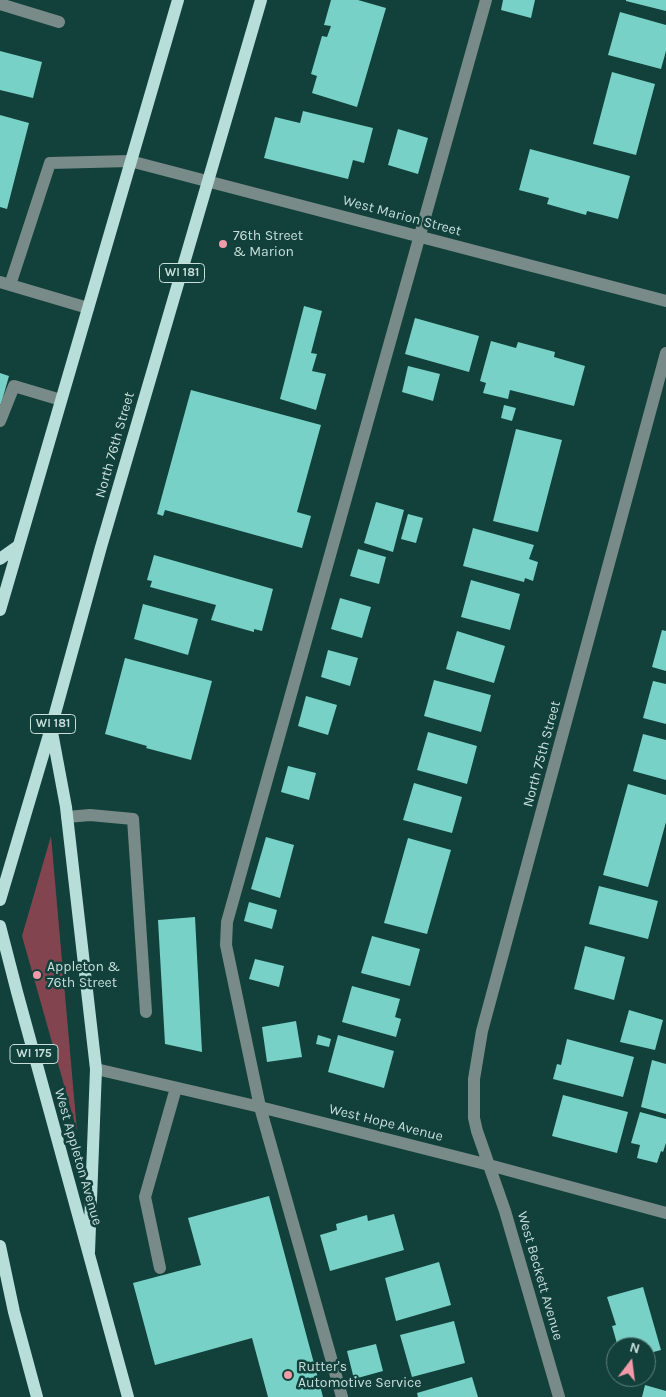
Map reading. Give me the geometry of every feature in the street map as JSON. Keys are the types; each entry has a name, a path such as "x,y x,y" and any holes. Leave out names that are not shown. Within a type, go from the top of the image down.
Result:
{"main road":[{"path":"0,610 177,0"},
{"name":"North 76th Street","path":"0,900 52,728 101,547 261,0"},
{"path":"0,559 18,546"},
{"path":"52,728 67,817 96,1069 89,1252"},
{"name":"West Appleton Avenue","path":"0,926 128,1397"},
{"path":"0,1246 14,1312 37,1397"},
{"path":"0,1304 14,1312"}],"street":[{"path":"342,1397 260,1107 226,945 227,922 486,0"},
{"path":"0,4 59,22"},
{"name":"West Marion Street","path":"5,283 50,163 130,161 666,301"},
{"path":"5,283 88,308"},
{"name":"North 75th Street","path":"489,1165 474,1118 474,1079 482,1031 666,353"},
{"path":"0,421 14,386 61,400"},
{"path":"67,817 90,815 134,818 146,1012"},
{"name":"West Hope Avenue","path":"96,1069 260,1107 489,1165 666,1213"},
{"path":"160,1268 145,1198 176,1088"},
{"name":"West Beckett Avenue","path":"489,1165 505,1211 559,1397"}],"shaded area":[{"path":"51,836 77,1131 22,936"}],"building":[{"path":"331,0 358,0 386,8 357,107 312,93 317,76 311,74 322,36 327,37 331,26 324,25"},
{"path":"503,0 535,0 531,18 501,10"},
{"path":"666,0 666,11 626,1"},
{"path":"620,12 666,25 666,51 661,69 608,55"},
{"path":"0,51 42,62 33,98 0,90"},
{"path":"612,72 655,84 636,155 593,144"},
{"path":"303,111 373,128 364,163 353,160 348,179 264,158 275,117 300,123"},
{"path":"0,115 29,123 7,209 0,207"},
{"path":"398,129 428,138 418,174 388,165"},
{"path":"530,149 630,176 618,219 587,211 586,215 547,204 549,198 519,190"},
{"path":"304,306 322,311 311,353 317,354 312,371 326,374 316,410 280,399"},
{"path":"415,318 479,336 469,372 405,354"},
{"path":"491,341 516,348 518,342 555,352 554,357 585,366 574,406 510,390 508,399 483,393 486,383 480,381"},
{"path":"408,366 440,374 433,401 402,392"},
{"path":"0,373 9,376 1,404 0,404"},
{"path":"191,390 321,425 297,512 311,516 302,548 165,510 163,516 157,514"},
{"path":"504,405 516,408 512,421 501,418"},
{"path":"516,429 562,440 538,532 493,521"},
{"path":"376,502 404,510 393,552 364,543"},
{"path":"408,514 423,518 416,543 401,539"},
{"path":"473,528 534,545 529,559 538,562 533,581 525,578 524,582 463,566"},
{"path":"358,549 386,557 379,584 350,576"},
{"path":"154,555 273,589 262,631 254,629 254,632 211,620 216,605 150,587 152,581 147,580"},
{"path":"471,580 520,594 510,630 461,617"},
{"path":"340,598 371,607 362,638 331,629"},
{"path":"143,604 198,619 188,655 134,639"},
{"path":"662,630 666,631 666,671 652,667"},
{"path":"457,631 505,646 494,683 446,669"},
{"path":"328,650 358,658 350,686 321,677"},
{"path":"125,658 212,681 191,760 146,748 147,746 105,734"},
{"path":"434,680 491,695 481,732 424,716"},
{"path":"653,681 666,684 666,724 643,718"},
{"path":"306,696 337,705 328,735 298,726"},
{"path":"428,732 477,746 467,784 417,770"},
{"path":"643,734 666,740 666,780 633,771"},
{"path":"288,766 316,773 309,800 281,792"},
{"path":"414,783 462,797 452,833 403,820"},
{"path":"628,784 666,795 666,822 648,887 603,875"},
{"path":"266,837 294,845 280,898 251,889"},
{"path":"408,838 451,850 427,934 384,923"},
{"path":"599,886 658,901 648,939 589,924"},
{"path":"249,902 277,910 272,929 244,921"},
{"path":"195,917 202,1052 165,1044 158,920"},
{"path":"372,936 420,949 410,986 361,973"},
{"path":"585,946 625,957 614,1000 574,989"},
{"path":"255,959 284,966 279,987 249,979"},
{"path":"352,986 400,999 395,1017 401,1019 396,1037 342,1022"},
{"path":"629,1010 663,1020 655,1050 620,1042"},
{"path":"296,1021 302,1057 267,1062 262,1027"},
{"path":"318,1035 331,1039 329,1047 316,1044"},
{"path":"338,1035 394,1051 384,1088 328,1072"},
{"path":"567,1039 634,1057 623,1097 553,1079 557,1064 561,1065"},
{"path":"652,1060 666,1064 666,1114 641,1107"},
{"path":"563,1095 628,1112 617,1153 552,1136"},
{"path":"640,1112 666,1119 666,1143 657,1163 637,1158 640,1145 631,1143"},
{"path":"269,1196 323,1397 268,1397 252,1338 155,1365 133,1283 201,1265 188,1218"},
{"path":"394,1214 404,1250 330,1271 320,1235 337,1230 336,1224 367,1215 368,1221"},
{"path":"439,1262 451,1305 396,1321 385,1278"},
{"path":"643,1287 661,1350 656,1351 656,1337 615,1337 612,1326 616,1325 607,1297"},
{"path":"454,1321 465,1363 412,1377 400,1335"},
{"path":"376,1344 383,1371 354,1379 347,1351"},
{"path":"472,1377 478,1397 418,1397 417,1393"},
{"path":"644,1387 666,1391 666,1397 642,1397"}],"place":[{"name":"76th Street & Marion","path":"223,244"},
{"name":"Appleton & 76th Street","path":"37,975"},
{"name":"Rutter's Automotive Service","path":"288,1375"}]}
